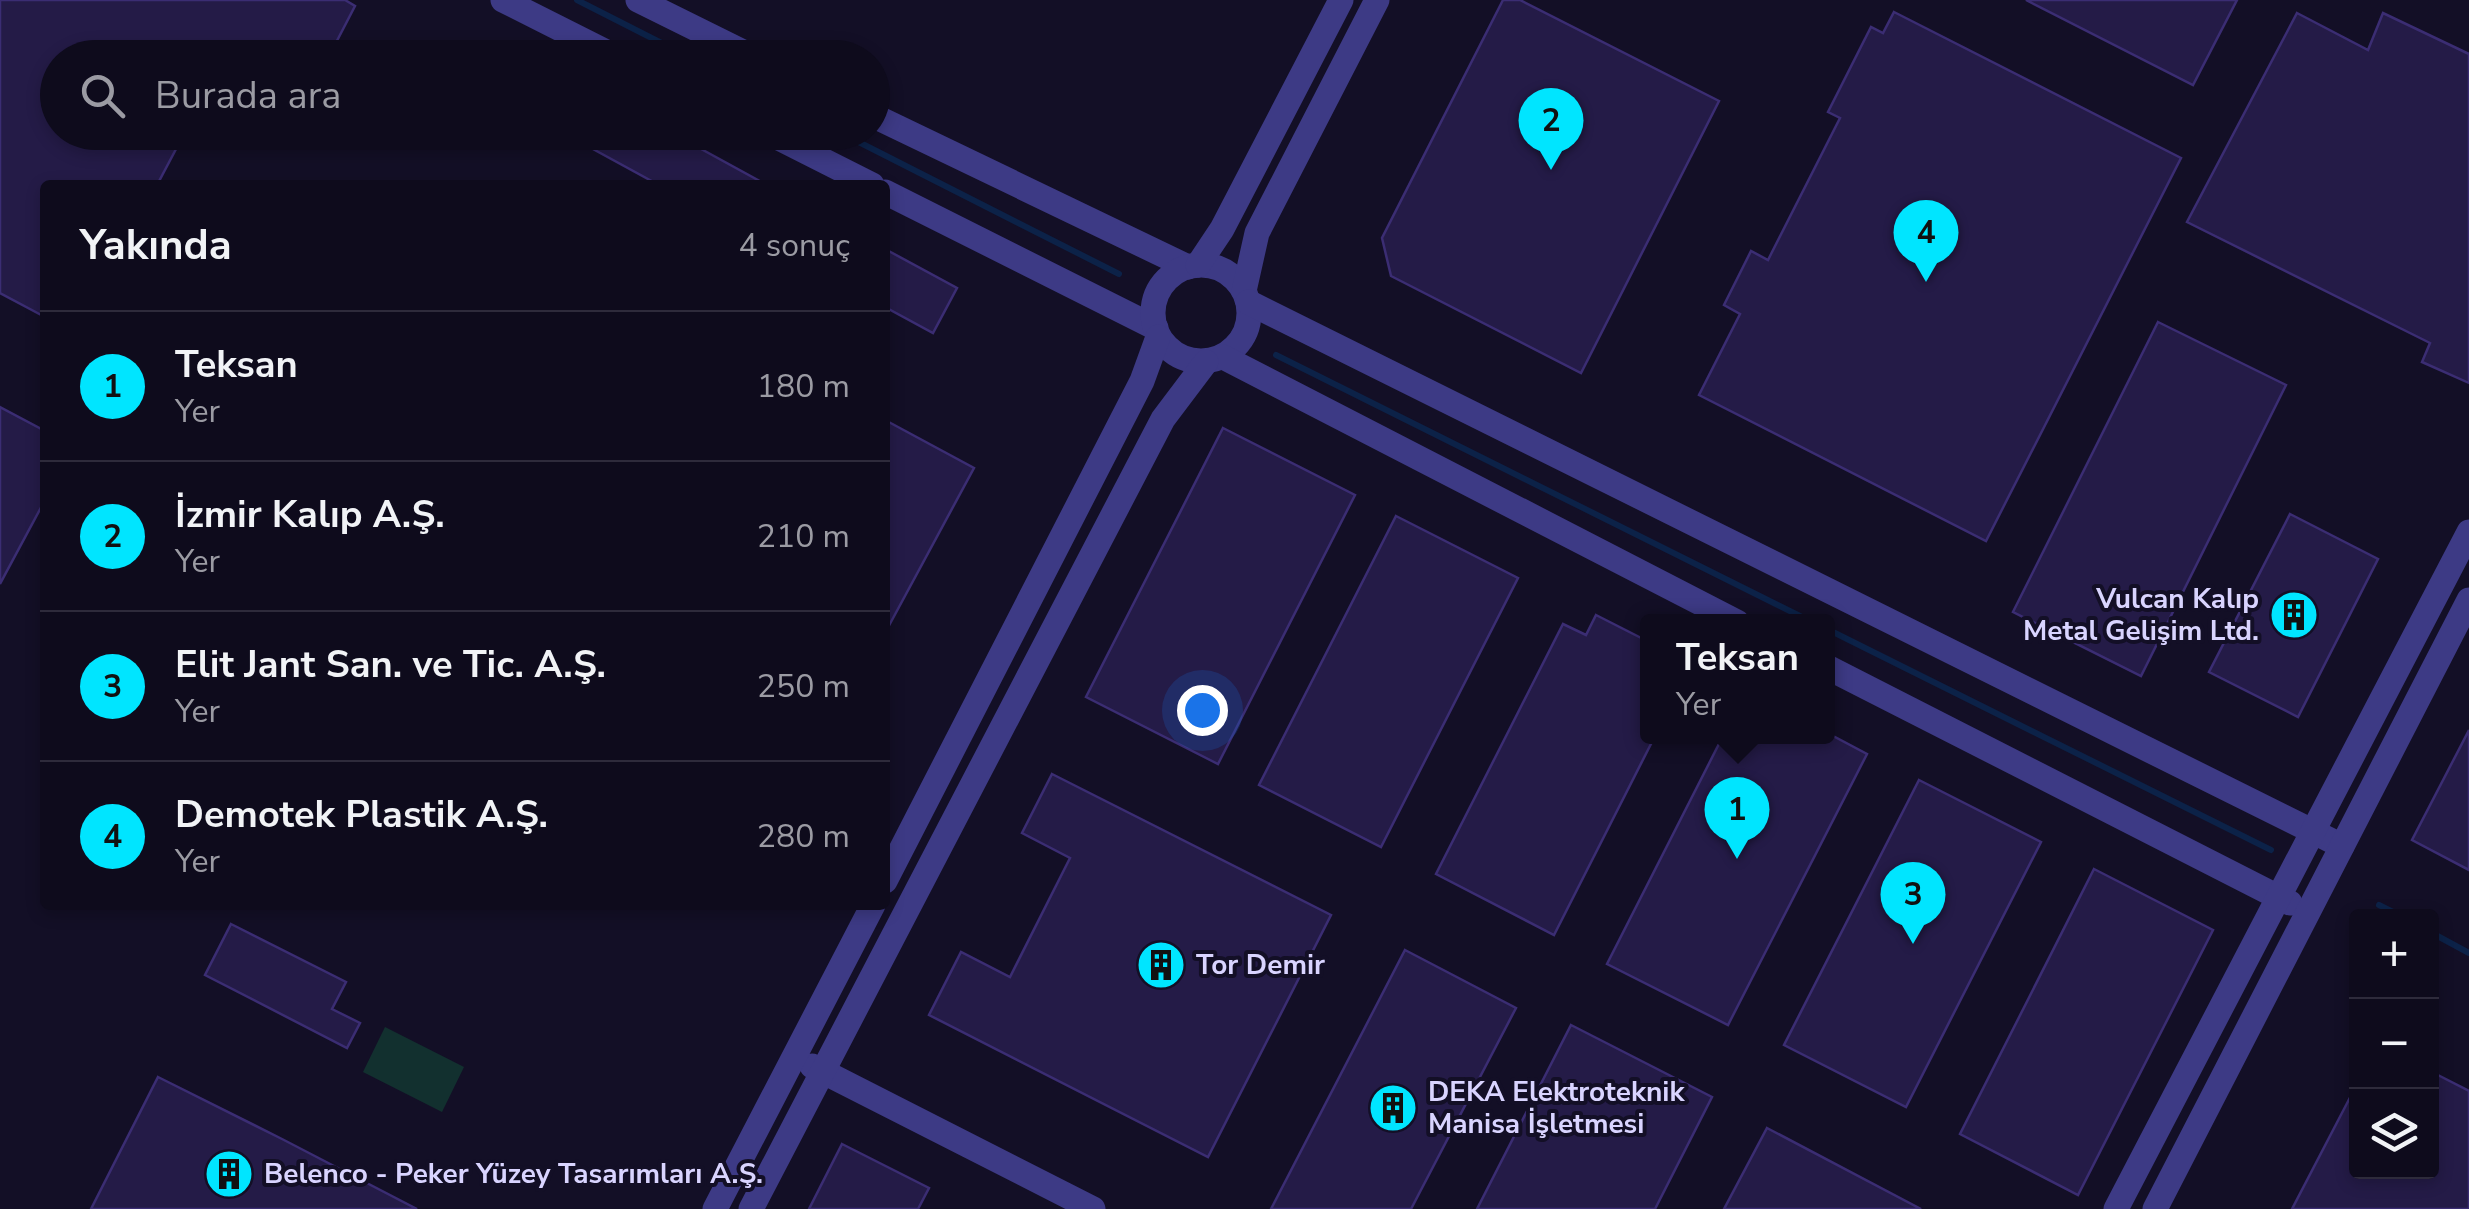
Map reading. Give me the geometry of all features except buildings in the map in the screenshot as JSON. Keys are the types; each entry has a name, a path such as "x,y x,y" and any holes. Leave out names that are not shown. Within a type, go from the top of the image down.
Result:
{"street":[{"path":"503,0 582,40"},
{"path":"638,0 719,40"},
{"path":"890,871 1142,380 1157,332 1154,300 1162,285 1193,266 1222,230 1341,0"},
{"path":"752,1209 1163,419 1214,360 1245,334 1246,296 1257,233 1377,0"},
{"path":"890,123 1193,266 1218,268 1246,296 2342,846"},
{"path":"803,150 862,180"},
{"path":"890,195 1157,332 1175,355 1214,360 1721,614"},
{"path":"2116,1209 2469,532"},
{"path":"2155,1209 2469,600"},
{"path":"1835,671 2279,896 2306,914"},
{"path":"715,1209 869,910"},
{"path":"794,1058 1094,1209"}],"green space":[{"path":"385,1027 464,1067 442,1112 363,1072"}],"waterway":[{"path":"577,0 656,40"},
{"path":"874,150 1119,274"},
{"path":"1276,355 1796,614"},
{"path":"1835,633 2271,850"},
{"path":"2379,905 2387,909"},
{"path":"2439,937 2469,953"}],"place":[{"name":"İzmir Kalıp A.Ş.","path":"1551,170"},
{"name":"Demotek Plastik A.Ş.","path":"1926,282"},
{"name":"Vulcan Kalıp Metal Gelişim Ltd.","path":"2294,615"},
{"name":"Teksan","path":"1737,859"},
{"name":"Elit Jant San. ve Tic. A.Ş.","path":"1913,944"},
{"name":"Tor Demir","path":"1161,965"},
{"name":"DEKA Elektroteknik Manisa İşletmesi","path":"1393,1108"},
{"name":"Belenco - Peker Yüzey Tasarımları A.Ş.","path":"229,1174"}]}
